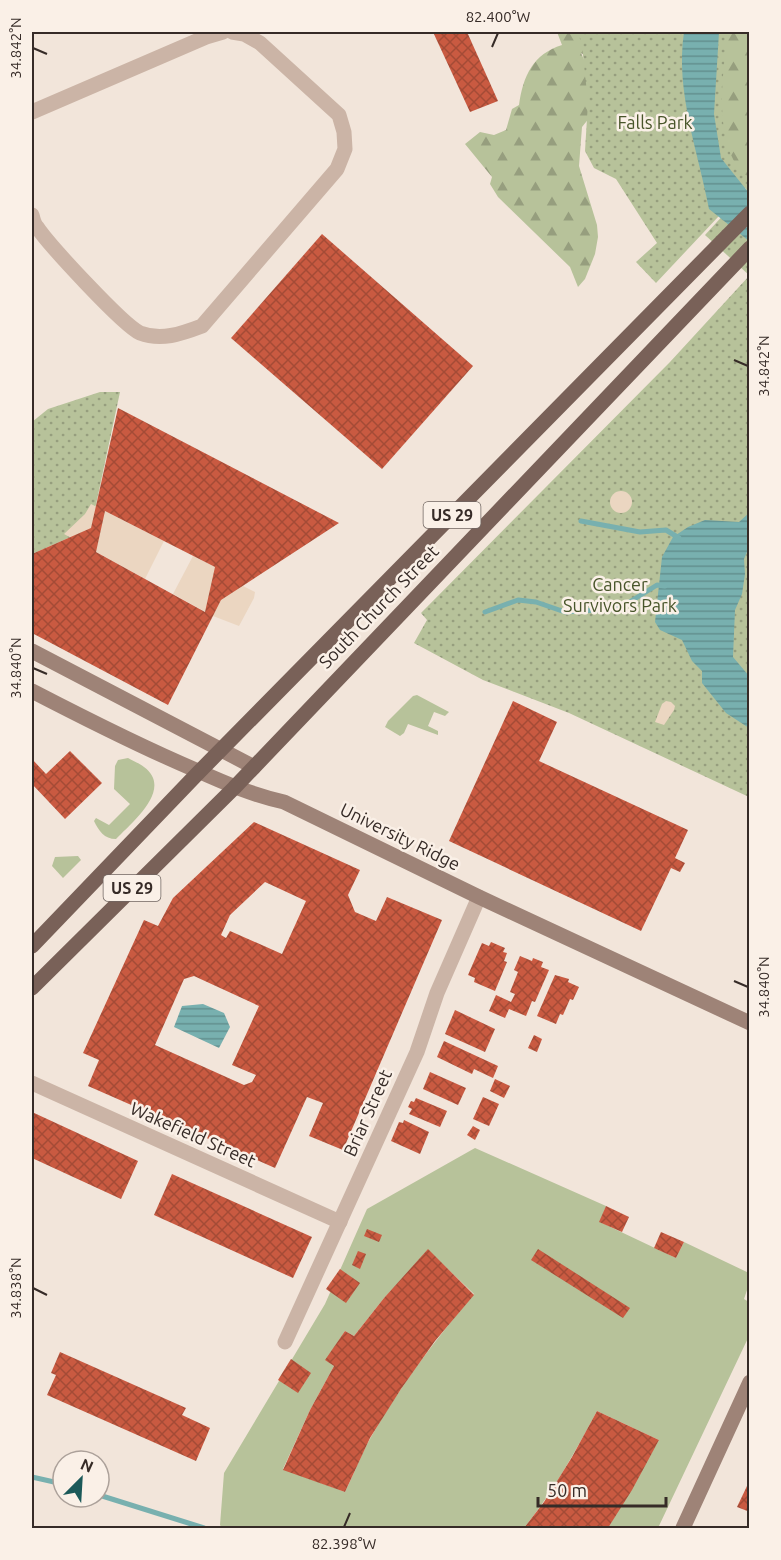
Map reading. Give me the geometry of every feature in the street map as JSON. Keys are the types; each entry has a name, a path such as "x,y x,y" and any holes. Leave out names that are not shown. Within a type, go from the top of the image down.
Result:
{"main road":[{"name":"South Church Street","path":"32,946 199,772 750,213"},
{"name":"South Church Street","path":"32,988 234,788 750,248"}],"street":[{"path":"32,112 206,37 224,32"},
{"path":"33,223 123,320 138,332 154,337 177,336 202,326 337,169 345,149 344,132 339,115 260,43 244,34 232,32"},
{"path":"32,651 254,767"},
{"name":"University Ridge","path":"32,691 116,735 234,788 284,802 479,897 750,1023"},
{"name":"Briar Street","path":"285,1342 417,1052 437,993 479,897"},
{"name":"Wakefield Street","path":"32,1083 340,1222"},
{"path":"683,1528 750,1382"}],"green space":[{"path":"557,32 684,32 593,60 581,53 590,73 590,117 582,127 579,166 597,225 598,237 595,254 585,279 578,287 570,267 498,197 490,184 492,177 465,144 480,132 494,135 506,130 512,109 519,105 523,85 531,68 544,54 562,45"},
{"name":"Falls Park","path":"578,32 728,32 722,98 724,131 734,161 749,178 749,184 656,283 636,262 657,243 616,179 594,168 585,151 588,102 582,46"},
{"path":"719,32 749,32 749,193 721,158"},
{"path":"749,187 750,276 705,235"},
{"name":"Cancer Survivors Park","path":"749,276 749,797 569,713 483,680 414,643 427,620 421,613 670,362"},
{"path":"100,392 120,392 91,528 32,554 32,422 48,409"},
{"path":"417,695 449,712 445,716 434,712 428,726 438,731 438,735 408,724 400,736 385,727 413,696"},
{"path":"128,758 144,767 152,776 154,785 147,805 116,839 112,839 102,834 94,821 96,818 109,825 130,804 114,789 115,766 118,760"},
{"path":"78,856 81,860 63,878 52,866 55,857"},
{"path":"475,1148 606,1206 600,1222 676,1258 684,1242 749,1273 749,1284 744,1299 749,1302 749,1336 658,1528 608,1528 659,1440 597,1411 554,1486 524,1528 222,1528 220,1525 224,1473 325,1304 367,1209","holes":["428,1250 474,1294 432,1346 394,1399 367,1444 345,1492 283,1469 310,1410 334,1366 326,1360 345,1331 354,1336 384,1298"]}],"shaded area":[{"path":"621,491 629,494 632,502 629,510 621,513 613,510 610,502 613,494"},
{"path":"91,504 164,541 145,579 64,534 85,514"},
{"path":"193,556 247,583 243,586 255,592 239,626 213,616 173,594"},
{"path":"666,701 675,706 664,725 655,722 662,704"}],"water":[{"path":"684,32 719,32 714,114 721,158 749,193 749,241 709,209 685,99 682,54"},
{"path":"749,513 749,547 744,559 745,574 742,594 735,610 733,657 749,676 749,728 726,713 702,683 702,671 692,661 682,640 660,630 655,622 662,557 673,537 705,520 739,522"},
{"path":"203,1004 224,1013 230,1027 219,1048 174,1027 182,1006"}],"building":[{"path":"433,32 467,32 498,101 470,112"},
{"path":"322,234 473,366 382,469 231,338"},
{"path":"118,408 339,523 221,600 168,705 32,633 32,554 91,528","holes":["105,511 215,567 205,612 96,552"]},
{"path":"513,701 557,722 539,761 688,830 675,858 685,863 680,872 671,868 641,931 449,841"},
{"path":"70,751 102,783 65,819 32,784 32,759 46,774"},
{"path":"254,822 360,870 348,895 355,912 376,921 387,897 442,920 343,1150 309,1136 323,1103 307,1097 275,1168 88,1086 99,1060 83,1053 144,920 158,926 173,898","holes":["265,882 306,901 282,954 230,931 226,938 221,935 230,915","194,976 259,1006 232,1065 256,1075 252,1082 244,1085 155,1045 184,979"]},
{"path":"491,942 505,948 503,952 507,953 504,961 507,962 495,991 474,982 475,978 468,975 482,943 489,946"},
{"path":"520,956 532,961 533,958 543,962 541,967 549,970 526,1016 509,1009 505,1018 489,1011 496,995 511,1002 515,994 510,992 518,972 514,970"},
{"path":"555,975 569,979 568,982 579,987 573,1000 570,999 563,1015 560,1014 556,1024 537,1016"},
{"path":"455,1010 495,1029 485,1052 445,1034"},
{"path":"534,1035 542,1039 537,1052 528,1048"},
{"path":"444,1041 498,1066 493,1078 474,1069 472,1074 437,1057"},
{"path":"430,1072 466,1088 458,1105 423,1089"},
{"path":"495,1079 510,1086 504,1098 490,1091"},
{"path":"483,1097 499,1104 489,1126 473,1119"},
{"path":"416,1098 447,1111 440,1127 409,1114 412,1109 408,1107"},
{"path":"32,1112 138,1161 121,1199 32,1158"},
{"path":"404,1120 429,1132 420,1154 391,1141 399,1122 403,1123"},
{"path":"473,1126 480,1130 475,1140 467,1135"},
{"path":"172,1174 312,1237 293,1278 154,1215"},
{"path":"606,1206 629,1217 622,1232 599,1222"},
{"path":"367,1229 382,1235 379,1242 364,1236"},
{"path":"661,1232 684,1242 676,1258 654,1248"},
{"path":"428,1249 474,1295 435,1341 401,1389 370,1438 345,1492 283,1470 310,1410 334,1366 325,1360 345,1331 354,1336"},
{"path":"538,1249 630,1308 623,1318 531,1260"},
{"path":"358,1251 366,1254 360,1269 352,1265"},
{"path":"340,1269 360,1283 346,1303 326,1289"},
{"path":"60,1352 186,1408 182,1415 210,1428 196,1461 47,1395 56,1375 51,1373"},
{"path":"291,1359 311,1373 298,1393 278,1380"},
{"path":"597,1411 659,1440 632,1490 608,1528 524,1528 544,1502"},
{"path":"747,1486 750,1487 750,1512 737,1507"}],"waterway":[{"path":"581,521 640,532 666,530 679,538"},
{"path":"485,612 518,600 536,602 565,612 611,609 628,603 657,585 665,586"},
{"path":"32,1477 51,1481"},
{"path":"111,1499 204,1528"}]}
